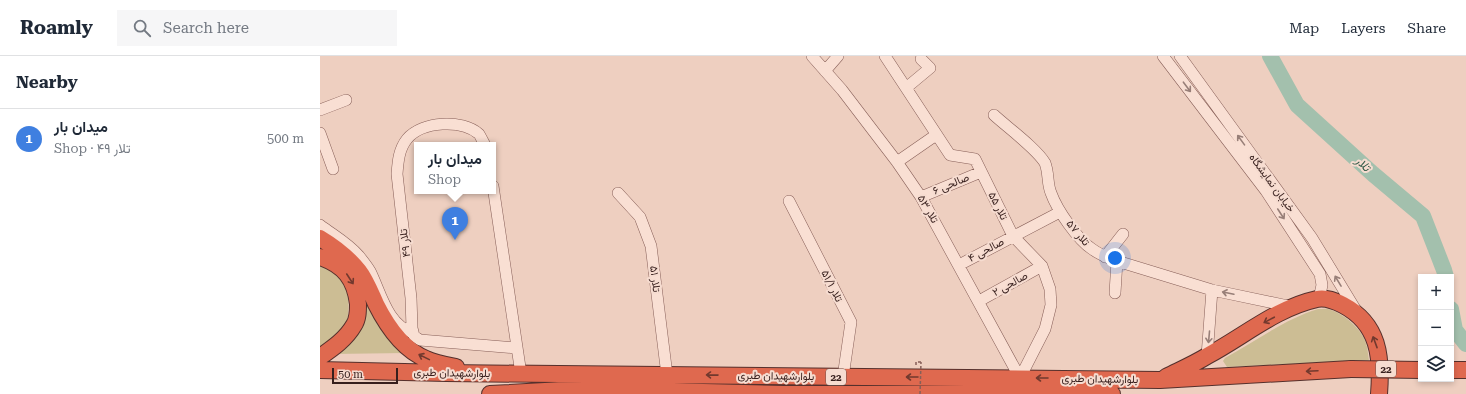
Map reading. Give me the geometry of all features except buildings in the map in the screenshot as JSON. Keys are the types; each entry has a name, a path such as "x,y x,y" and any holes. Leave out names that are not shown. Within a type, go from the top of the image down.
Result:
{"highway":[{"path":"320,238 339,250 350,260 360,273 388,327 410,349 426,359 489,374"},
{"path":"320,257 333,262 345,271 353,283 357,296 358,312 355,324 346,337 320,357"},
{"path":"1160,380 1207,356 1294,306 1318,299 1332,300 1358,315 1368,326 1378,353 1379,394"},
{"name":"بلوارشهیدان طبری","path":"320,370 489,374 1160,380 1351,369 1418,370"},
{"path":"1454,370 1466,370"},
{"name":"بلوارشهیدان طبری","path":"490,394 582,392 784,394 1105,394"}],"street":[{"name":"تلار ۵۳","path":"812,56 842,90 897,162 921,197 1020,378"},
{"path":"825,71 838,56"},
{"name":"تلار ۵۵","path":"886,56 950,155 975,160 1013,236 1042,266 1050,289 1051,305 1045,329 1020,378"},
{"name":"خیابان نمایشگاه","path":"1163,56 1266,191 1320,274 1322,285 1318,299"},
{"name":"خیابان نمایشگاه","path":"1180,56 1312,238 1358,315"},
{"path":"906,88 930,68 921,59"},
{"path":"320,110 346,100"},
{"name":"تلار ۵۷","path":"994,115 1040,156 1046,165 1050,192 1060,212 1081,239 1091,249 1105,257 1212,290 1294,306"},
{"name":"تلار ۴۹","path":"413,333 411,298 397,174 399,153 408,138 423,128 444,123 464,125 479,135 483,142"},
{"path":"320,133 332,169"},
{"path":"897,162 936,135"},
{"name":"صالحی ۶","path":"921,197 981,172"},
{"name":"تلار ۵۱","path":"618,193 640,217 650,246 667,375"},
{"path":"494,194 521,374"},
{"name":"تلار ۵۱/۱","path":"789,201 850,322 843,377"},
{"name":"صالحی ۴","path":"959,265 1060,212"},
{"path":"320,225 358,254 370,270 388,311 397,322 420,340 517,348"},
{"path":"1105,257 1123,234"},
{"path":"1114,293 1117,261"},
{"name":"صالحی ۲","path":"979,301 1042,266"},
{"path":"1207,356 1212,290"}],"path":[{"path":"916,362 921,362 920,394"}],"shaded area":[{"path":"320,266 334,273 343,283 349,304 348,318 344,328 320,347"},
{"path":"360,288 406,353 332,354 343,349"},
{"path":"1318,309 1328,309 1337,312 1354,324 1365,341 1369,360 1227,367 1223,361 1225,358 1282,324"}],"waterway":[{"name":"تلار","path":"1270,56 1297,105 1373,174 1423,216 1445,274"},
{"name":"تلار","path":"1451,310 1455,330 1466,344"}],"place":[{"name":"میدان بار","path":"455,240"}]}
